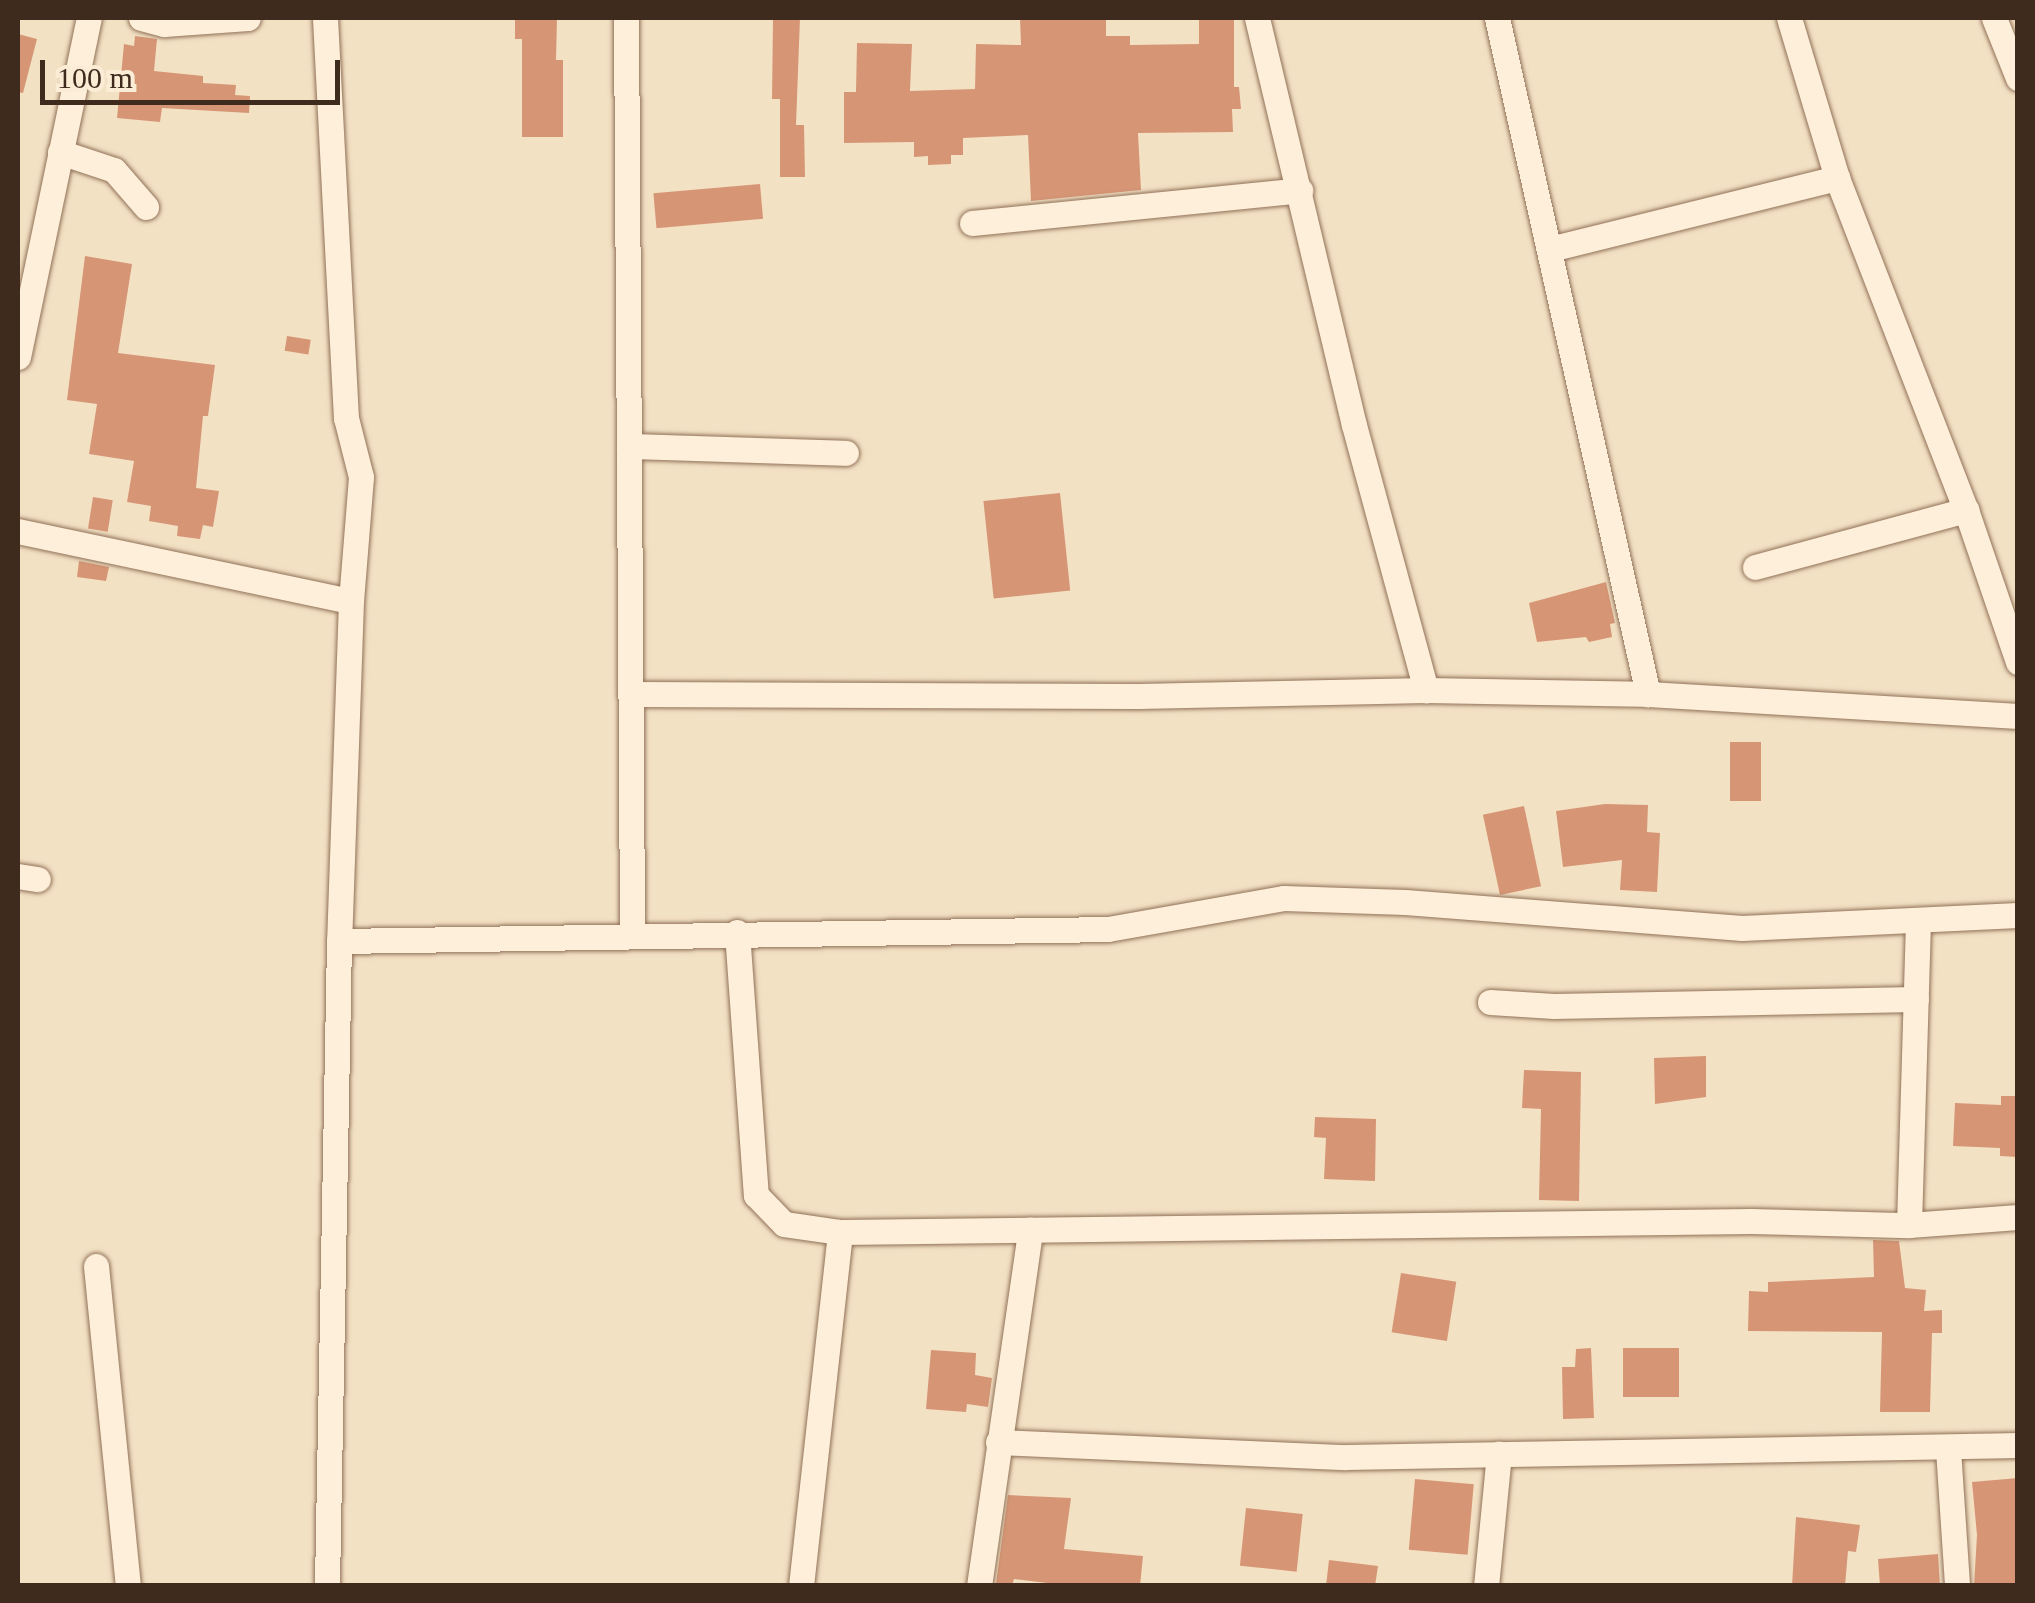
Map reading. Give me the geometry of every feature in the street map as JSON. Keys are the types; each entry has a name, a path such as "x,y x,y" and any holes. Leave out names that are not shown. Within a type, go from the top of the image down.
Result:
{"street":[{"path":"18,357 88,18"},
{"path":"141,18 164,24 248,18"},
{"path":"324,18 346,418 361,478 351,601 340,940 327,1586"},
{"path":"626,18 632,934"},
{"path":"1257,18 1354,424 1426,690"},
{"path":"1498,18 1648,694"},
{"path":"1789,18 1837,178 1966,510 2018,662"},
{"path":"1994,18 2018,78"},
{"path":"60,152 114,170 146,206"},
{"path":"1550,249 1837,178"},
{"path":"972,222 1300,190"},
{"path":"628,446 846,453"},
{"path":"1755,567 1966,510"},
{"path":"18,531 351,601"},
{"path":"633,694 1138,696 1426,690 1648,694 2018,716"},
{"path":"340,940 1108,929 1284,898 1406,902 1742,928 2018,916"},
{"path":"1909,1225 1918,923"},
{"path":"737,932 756,1195 784,1224 840,1232 1751,1221 1909,1225 2018,1217"},
{"path":"1490,1002 1554,1006 1916,1000"},
{"path":"979,1586 1030,1230"},
{"path":"802,1586 840,1232"},
{"path":"96,1266 128,1586"},
{"path":"998,1442 1346,1457 1948,1450 2018,1445"},
{"path":"1948,1450 1957,1586"},
{"path":"1486,1586 1499,1454"}],"building":[{"path":"515,18 557,18 556,60 563,60 563,137 522,137 522,39 515,39"},
{"path":"773,18 800,18 796,125 804,125 805,177 780,177 780,99 772,99"},
{"path":"1020,18 1106,18 1106,36 1130,36 1130,45 1199,44 1199,18 1234,18 1234,87 1239,87 1241,109 1232,109 1233,132 1138,133 1141,190 1031,201 1028,135 963,138 963,155 951,155 951,164 928,165 928,156 914,157 914,142 844,143 844,92 856,92 857,43 912,44 910,91 975,89 976,44 1021,45"},
{"path":"18,34 37,39 23,93 18,92"},
{"path":"135,36 157,39 154,71 203,76 203,83 236,85 235,95 250,96 249,113 162,108 160,122 117,118 124,44 134,46"},
{"path":"760,184 763,219 656,228 653,193"},
{"path":"85,256 132,264 118,353 215,365 208,416 203,416 196,488 219,491 213,527 203,525 200,539 177,536 178,526 149,521 151,506 127,502 134,461 89,454 97,404 67,400"},
{"path":"287,336 311,340 308,355 285,351"},
{"path":"1060,493 1070,590 994,599 983,501"},
{"path":"93,497 113,500 108,532 88,529"},
{"path":"79,561 109,567 106,581 77,577"},
{"path":"1606,582 1615,623 1610,624 1612,637 1589,642 1586,637 1537,642 1529,603"},
{"path":"1730,742 1761,742 1761,801 1730,801"},
{"path":"1605,804 1648,805 1647,832 1660,833 1657,892 1620,890 1622,860 1563,867 1556,811"},
{"path":"1524,806 1541,886 1500,895 1483,815"},
{"path":"1706,1056 1706,1097 1655,1104 1654,1058"},
{"path":"1524,1070 1581,1072 1579,1201 1539,1200 1541,1109 1522,1108"},
{"path":"2001,1096 2017,1096 2018,1157 2000,1156 2000,1148 1953,1146 1955,1103 2001,1105"},
{"path":"1315,1117 1376,1119 1375,1181 1324,1179 1326,1138 1314,1137"},
{"path":"1873,1240 1899,1241 1905,1288 1926,1290 1924,1311 1942,1310 1942,1333 1932,1333 1930,1412 1880,1412 1882,1332 1748,1331 1749,1291 1768,1292 1768,1282 1874,1277"},
{"path":"1401,1273 1456,1282 1447,1341 1392,1332"},
{"path":"1591,1348 1594,1418 1563,1419 1562,1367 1575,1367 1576,1349"},
{"path":"1623,1348 1679,1348 1679,1397 1623,1397"},
{"path":"931,1350 976,1353 975,1375 992,1378 988,1407 967,1404 966,1412 926,1409"},
{"path":"2018,1478 2018,1586 1974,1586 1977,1535 1972,1482"},
{"path":"1415,1479 1474,1484 1468,1555 1409,1550"},
{"path":"1008,1495 1071,1498 1064,1549 1143,1556 1140,1586 1072,1586 1014,1579 1012,1585 996,1584"},
{"path":"1246,1508 1303,1514 1297,1572 1240,1566"},
{"path":"1796,1517 1860,1525 1856,1552 1848,1551 1845,1586 1792,1586"},
{"path":"1938,1554 1940,1586 1880,1586 1878,1559"},
{"path":"1329,1560 1378,1566 1375,1586 1326,1586"}]}
